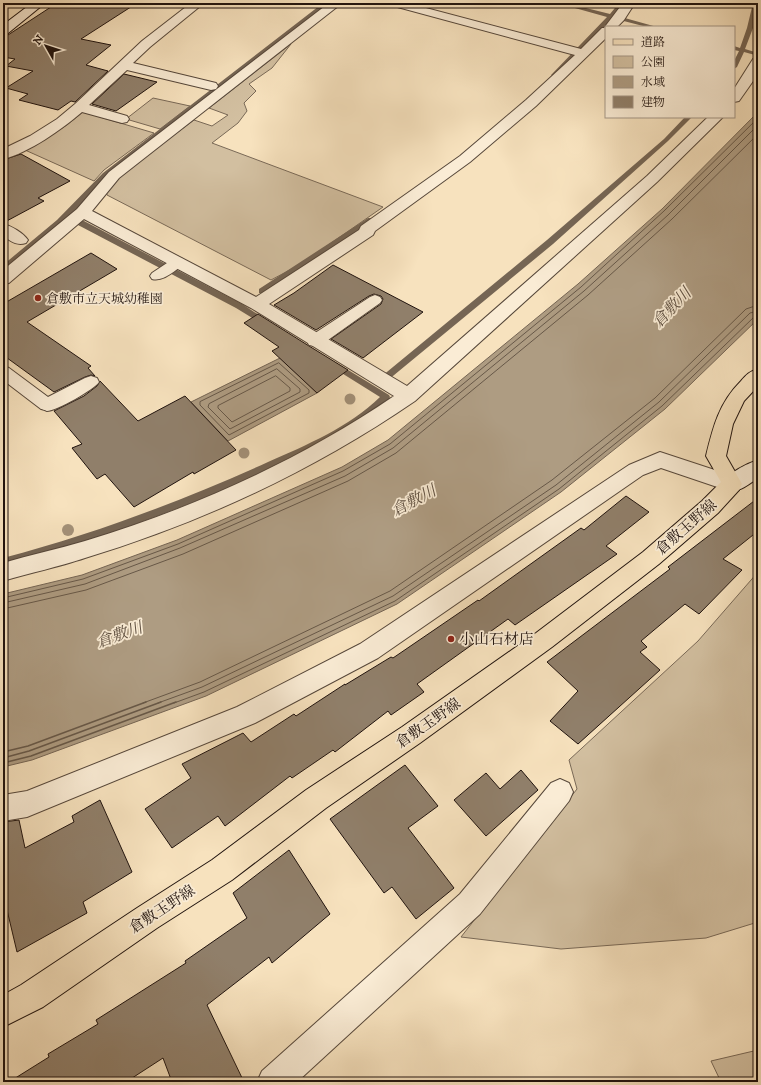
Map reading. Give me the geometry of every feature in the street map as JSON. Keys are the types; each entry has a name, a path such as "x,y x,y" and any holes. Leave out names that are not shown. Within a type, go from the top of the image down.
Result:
{"main road":[{"path":"732,484 716,456 724,424 736,397 758,375"},
{"name":"倉敷玉野線","path":"3,1012 32,996 147,918 222,870 316,799 411,735 544,640 651,558 710,507 732,484"}],"street":[{"path":"3,31 39,3"},
{"path":"3,155 49,130 80,107 146,44 198,3"},
{"path":"3,279 83,212 114,175 336,3"},
{"path":"394,3 579,52"},
{"path":"615,21 629,3"},
{"path":"257,304 367,232 367,229 465,159 531,103 579,52 605,32"},
{"path":"735,97 751,75 758,62"},
{"path":"124,65 211,86"},
{"path":"80,107 122,119"},
{"path":"3,572 95,546 183,515 252,485 331,445 391,409 408,396 652,179 715,118"},
{"path":"83,212 167,270 257,304 381,381 408,396"},
{"path":"3,229 20,240"},
{"path":"3,808 28,804 246,715 369,651 636,470 660,460 732,484 758,468"},
{"path":"273,1082 470,904 560,792"}],"lane":[{"path":"316,341 375,300"},
{"path":"3,372 47,405 73,393 91,382"}],"green space":[{"path":"291,44 272,68 249,84 256,91 244,103 247,111 238,123 212,143 383,207 301,264 271,280 107,195 106,191 129,168 194,120 212,126 228,115 209,108"},
{"path":"153,98 190,106 160,129 126,119"},
{"path":"83,112 154,133 104,170 94,181 25,150 67,125"},
{"path":"758,572 758,922 706,938 561,949 461,937 577,789 569,760 698,641"},
{"path":"758,1050 758,1082 721,1082 711,1061"}],"water":[{"name":"倉敷川","path":"758,112 758,319 665,409 561,492 397,604 206,696 32,760 3,767 3,594 82,575 177,540 342,467 388,440 578,284 662,209"},
{"path":"280,358 317,393 228,441 191,402"}],"building":[{"path":"57,3 137,3 81,39 111,45 86,65 108,71 75,102 71,101 58,110 19,100 28,94 6,88 33,71 6,66 15,59 3,57 3,37"},
{"path":"124,74 157,82 116,111 92,104"},
{"path":"21,154 70,181 38,198 44,201 3,223 3,160"},
{"path":"91,253 117,269 27,322 91,366 88,368 95,376 91,375 85,377 54,392 3,355 3,304"},
{"path":"333,265 423,312 363,358 331,339 381,304 383,299 381,296 374,294 369,296 316,330 274,305 294,293"},
{"path":"258,314 348,370 317,393 272,351 279,347 244,323"},
{"path":"100,381 138,421 185,396 236,450 194,474 193,472 134,507 105,474 97,479 72,448 82,444 54,411 84,396 97,386"},
{"path":"626,496 649,512 606,546 617,554 515,625 508,619 417,684 424,692 391,715 388,711 335,752 333,750 292,778 290,776 225,826 218,816 172,848 145,809 191,778 182,764 243,733 251,742 294,714 296,716 345,684 391,657 393,658 478,600 479,601 581,528 584,530"},
{"path":"758,498 758,531 723,559 742,570 699,614 685,604 641,641 647,647 640,652 660,670 578,744 550,721 578,691 547,662 670,569 668,567"},
{"path":"405,765 438,806 408,828 454,888 416,919 392,887 384,893 330,819"},
{"path":"521,770 538,790 486,836 454,800 486,773 500,789"},
{"path":"100,800 132,872 83,902 87,913 17,952 3,893 3,822 19,820 25,848 74,822 72,816"},
{"path":"289,850 330,914 272,963 269,957 207,1005 244,1082 172,1082 163,1058 126,1082 9,1082 49,1057 48,1054 98,1024 96,1020 186,963 185,961 247,918 233,893"}],"waterway":[{"path":"3,269 60,222 105,174 326,3"},
{"path":"560,3 611,16"},
{"path":"611,16 622,3"},
{"path":"742,50 748,36 756,3"},
{"path":"554,75 611,16"},
{"path":"611,16 650,26"},
{"path":"735,48 742,50"},
{"path":"735,65 742,50"},
{"path":"742,50 755,53"},
{"path":"379,383 550,242 666,140 688,118"},
{"path":"262,291 371,220"},
{"path":"81,223 239,306 267,323"},
{"path":"3,562 112,529 219,488 288,457 340,431 365,415 386,397 335,365"}],"place":[{"name":"倉敷市立天城幼稚園","path":"38,298"},
{"name":"小山石材店","path":"451,639"}]}
